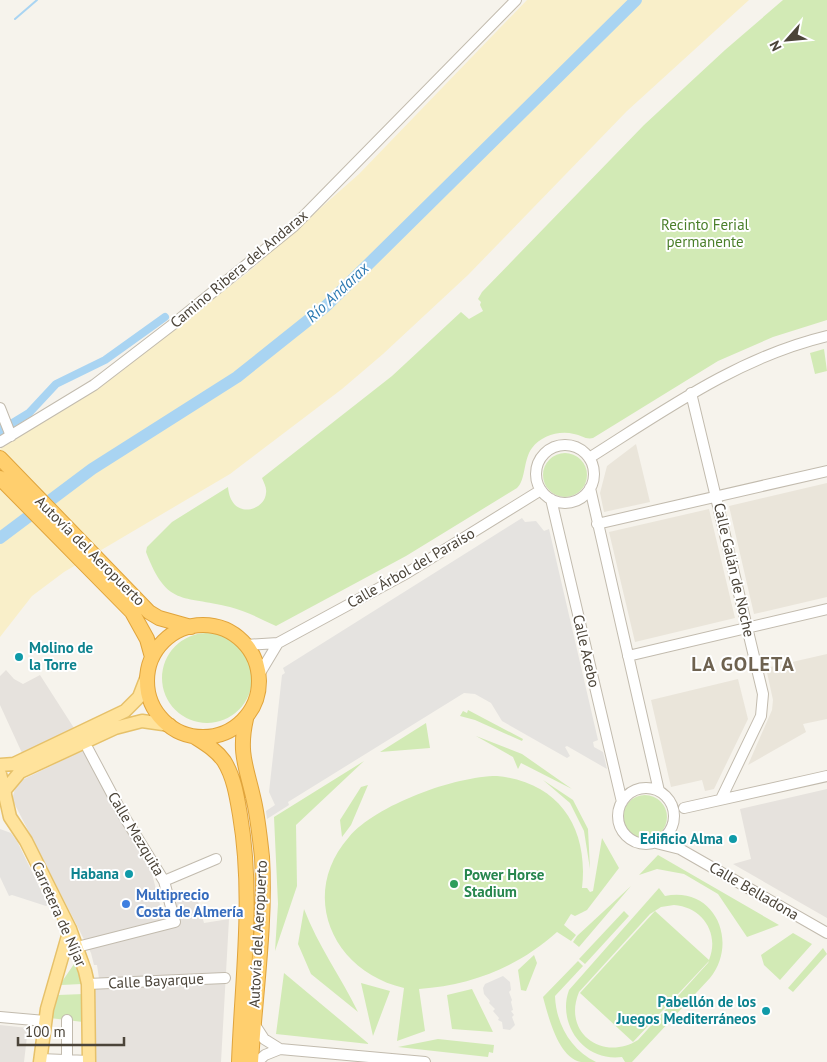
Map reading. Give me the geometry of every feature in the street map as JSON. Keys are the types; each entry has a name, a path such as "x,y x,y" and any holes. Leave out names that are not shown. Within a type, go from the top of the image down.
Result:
{"highway":[{"name":"Autovía del Aeropuerto","path":"0,458 89,559 132,612 147,638 152,657"},
{"name":"Autovía del Aeropuerto","path":"0,478 150,612 159,618 191,627"},
{"path":"205,626 224,630 237,637 246,645 254,657 260,673 258,693 246,719 224,733 210,737 192,736 170,725 153,705 146,679 152,657 168,640 191,627 205,626"},
{"name":"Autovía del Aeropuerto","path":"246,719 242,738 242,756 254,803 262,858 256,1027 251,1062"},
{"name":"Autovía del Aeropuerto","path":"192,736 213,748 223,760 232,777 238,802 247,865 239,1062"},
{"path":"232,1062 236,1022 241,1000"}],"main road":[{"path":"0,765 14,764 111,720 133,705 146,679"},
{"path":"0,810 5,793 20,772 115,728 142,721 170,725"},
{"name":"Carretera de Níjar","path":"0,774 9,815 26,841 70,930 78,951 88,984 90,1061"},
{"path":"0,824 18,831"},
{"path":"40,1061 45,1021 70,930"},
{"path":"58,972 78,951"}],"street":[{"name":"Camino Ribera del Andarax","path":"0,442 94,385 184,316 294,226 516,0"},
{"path":"590,458 691,394 747,364 827,336"},
{"name":"Calle Galán de Noche","path":"691,394 763,694 761,716 721,799"},
{"path":"0,408 11,436"},
{"path":"558,446 576,447 590,458 594,476 590,488 581,498 572,502 563,503 550,499 541,490 537,471 539,462 550,449 558,446"},
{"path":"597,524 827,471"},
{"path":"590,488 659,791"},
{"name":"Calle Árbol del Paraíso","path":"278,642 407,573 541,490"},
{"name":"Calle Acebo","path":"550,499 622,802"},
{"path":"628,656 827,609"},
{"path":"246,645 278,642"},
{"path":"260,673 278,642"},
{"name":"Calle Mezquita","path":"78,951 175,922 164,881 122,813 88,749"},
{"path":"684,808 659,791 650,788 640,788 631,792 622,802 617,816 623,835 634,842 646,845 656,843 664,838 684,808 827,776"},
{"path":"670,800 673,824 680,849"},
{"name":"Calle Belladona","path":"656,843 680,849 827,932"},
{"path":"164,881 216,859"},
{"name":"Calle Bayarque","path":"88,984 224,978"},
{"path":"0,1017 45,1021"},
{"path":"67,1020 67,1061"},
{"path":"256,1027 266,1041 280,1048 348,1058 419,1062"},
{"path":"256,1027 257,1062"},
{"path":"257,1062 265,1055 280,1048"},
{"path":"40,1061 90,1061"}],"shaded area":[{"path":"636,444 650,502 604,512 600,493 607,466"},
{"path":"827,483 827,597 754,614 729,506"},
{"path":"709,509 735,618 635,642 609,532"},
{"path":"522,518 525,522 536,521 544,531 549,529 598,740 593,742 594,747 603,752 607,769 567,746 565,747 570,756 567,758 502,721 491,703 475,694 464,693 288,802 289,805 267,819 266,811 275,805 269,792 282,675 285,673 283,668"},
{"path":"827,654 827,719 803,724 806,732 748,765 772,710 773,700 766,668"},
{"path":"6,670 14,679 23,684 40,675 74,728 22,753 0,705 0,676"},
{"path":"738,679 748,719 714,789 705,791 702,780 671,787 651,700"},
{"path":"86,749 151,870 163,916 177,911 175,903 196,894 204,923 229,919 221,1062 96,1062 94,987 99,978 97,965 94,965 91,953 12,799 16,786 22,780"},
{"path":"827,789 827,918 733,864 751,859 740,809"},
{"path":"0,829 11,833 17,841 48,905 12,895 9,896 0,877"},
{"path":"503,976 510,982 511,990 509,992 513,1010 511,1011 514,1015 512,1017 515,1025 510,1030 503,1029 502,1022 498,1020 499,1018 493,1011 495,1009 489,1003 490,1001 484,994 483,988 485,984"},
{"path":"0,1025 28,1028 24,1062 0,1062"}],"green space":[{"name":"Recinto Ferial permanente","path":"783,0 827,0 827,320 773,337 718,361 593,438 568,433 545,437 529,453 522,480 517,488 406,556 276,626 236,609 178,596 161,582 146,552 147,547 172,522 228,487 230,498 241,509 248,510 260,504 264,499 266,491 262,478 392,376 461,312 469,319 483,311 480,305 481,302 478,299 482,292 644,125 725,50"},
{"path":"824,349 827,371 815,374 810,353"},
{"path":"569,453 581,459 586,466 586,484 581,491 574,496 561,497 553,494 546,487 543,471 546,463 553,456"},
{"path":"207,633 224,636 239,646 249,661 252,678 249,695 239,710 224,720 207,723 190,720 175,710 165,695 162,678 165,661 175,646 190,636"},
{"path":"468,710 523,739 522,741 475,720 460,716 463,711 467,713"},
{"path":"426,723 430,748 380,752"},
{"path":"476,736 522,754 572,789 521,763 518,769 513,757"},
{"path":"364,761 296,825 297,886 275,951 278,904 274,817"},
{"name":"Power Horse Stadium","path":"497,776 519,780 537,788 553,798 565,812 575,828 580,846 583,866 582,888 587,888 590,892 593,891 602,838 619,868 587,910 575,916 571,914 564,925 576,935 571,941 557,932 526,955 493,972 457,983 419,989 425,1031 397,1041 404,988 379,979 358,966 342,948 331,928 325,906 326,883 334,859 349,837 361,825 397,804 417,794 460,781"},
{"path":"543,780 573,800 588,829 590,869 584,831 570,803"},
{"path":"368,785 351,825 342,837 340,820 361,787"},
{"path":"641,795 649,795 661,801 667,817 661,833 649,839 641,839 629,833 623,821 623,813 629,801"},
{"path":"658,855 779,925 747,937 718,894 684,874 657,869 639,875"},
{"path":"631,886 579,947 573,942 577,936"},
{"path":"659,888 665,896 682,895 697,900 709,908 717,920 722,934 722,949 718,964 710,978 632,1062 625,1062 622,1057 608,1057 595,1053 584,1046 576,1037 570,1027 567,1015 566,1002 569,990","holes":["674,905 684,907 700,916 710,931 712,950 709,960 655,911 580,993 633,1042 709,961 708,963 638,1040 625,1046 612,1048 589,1040 581,1031 576,1020 575,1007 579,992 650,914 661,907"]},
{"path":"304,909 316,936 358,1012 311,974 298,944"},
{"path":"624,911 629,916 585,964 579,959"},
{"path":"793,933 812,944 780,980 764,965 761,955"},
{"path":"823,948 827,954 793,992 788,988"},
{"path":"534,955 537,963 526,991 521,990 518,970"},
{"path":"578,961 583,966 555,996 556,1006 566,1035 579,1051 596,1062 581,1062 573,1059 566,1053 555,1035 543,997"},
{"path":"74,964 78,965 82,984 61,985 58,995 84,994 83,1022 50,1018 57,989"},
{"path":"284,973 369,1044 276,1034"},
{"path":"361,983 390,991 373,1036"},
{"path":"472,989 493,1032 452,1029 447,995"},
{"path":"438,1039 494,1045 493,1053 489,1052 488,1057 398,1047"}],"sand":[{"path":"527,0 749,0 627,111 468,275 383,354 342,389 230,474 64,572 32,596 0,637 0,449 121,372 135,357 246,274 359,174"}],"waterway":[{"path":"15,19 37,0"},
{"name":"Río Andarax","path":"0,538 92,469 237,377 326,306 636,0"},
{"path":"11,424 29,413 56,384 105,360 165,317"}],"place":[{"name":"Molino de la Torre","path":"19,657"},
{"name":"Edificio Alma","path":"733,839"},
{"name":"Habana","path":"129,874"},
{"name":"Power Horse Stadium","path":"454,884"},
{"name":"Multiprecio Costa de Almería","path":"126,904"},
{"name":"Pabellón de los Juegos Mediterráneos","path":"766,1011"}],"district":[{"name":"LA GOLETA","path":"743,664"}]}
